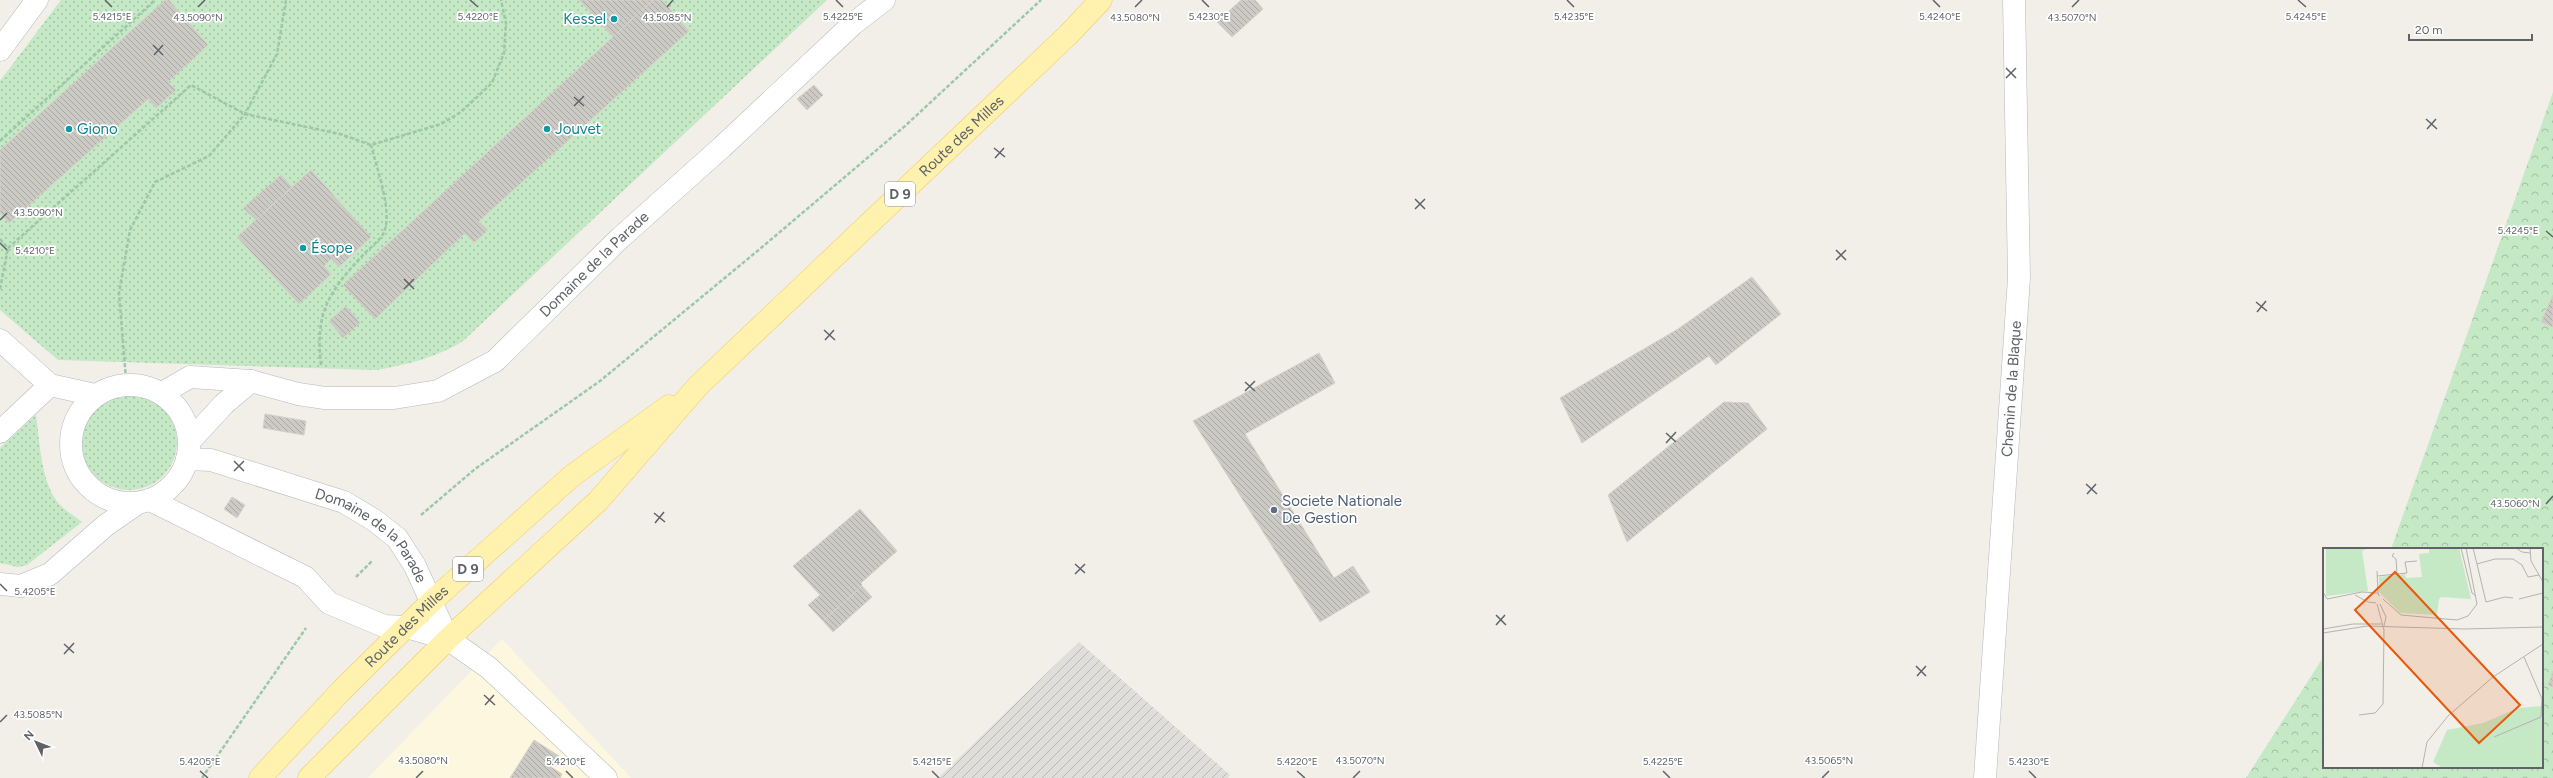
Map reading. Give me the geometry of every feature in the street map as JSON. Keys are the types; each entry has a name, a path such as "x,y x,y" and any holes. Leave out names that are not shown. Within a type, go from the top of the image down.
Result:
{"main road":[{"name":"Route des Milles","path":"309,778 448,639 598,501 698,386 1068,35 1101,0"},
{"name":"Route des Milles","path":"260,778 341,691 431,602 573,475 698,386"}],"street":[{"name":"Domaine de la Parade","path":"162,393 190,377 251,381 298,394 325,398 394,398 438,391 495,361 619,239 722,147 853,24 884,0"},
{"name":"Chemin de la Blaque","path":"1985,778 2018,278 2014,0"},
{"path":"0,50 33,2"},
{"path":"0,340 50,385 95,395"},
{"path":"0,584 21,586 50,574 89,539 144,502 166,491 179,477 188,450 224,404 251,381"},
{"path":"188,450 186,423 176,406 162,393 145,386 126,384 110,387 95,395 81,409 72,427 70,447 74,466 84,483 100,496 119,503 144,502 305,577 329,603 384,626 406,628 448,639 489,668 606,778"},
{"path":"0,432 50,385"},
{"name":"Domaine de la Parade","path":"188,450 211,460 344,502 374,520 396,538 416,566 448,639"}],"path":[{"path":"0,141 155,0"},
{"path":"126,384 119,294 130,230 155,182 209,156 245,114 276,54 286,0"},
{"path":"0,289 8,248 191,85 245,114 340,134 371,146 441,124 461,112 492,83 504,53 506,23 501,0"},
{"path":"202,778 310,622 396,538 476,469 600,381 761,248 905,126 1042,0"},
{"path":"325,398 318,332 323,309 339,282 384,232 387,205 371,146"},
{"path":"0,239 8,248"}],"shaded area":[{"path":"502,639 631,778 368,778"},
{"path":"1079,642 1230,775 1228,778 938,778"}],"green space":[{"path":"61,0 827,0 463,341 432,356 411,363 377,370 58,360 0,310 0,81"},
{"path":"2553,92 2553,778 2246,778 2323,658 2323,768 2543,768 2543,548 2391,548"},
{"path":"129,394 148,397 163,408 174,423 177,442 174,461 163,476 148,487 129,490 110,487 95,476 84,461 81,442 84,423 95,408 110,397"},
{"path":"36,415 44,470 51,491 61,506 82,522 27,565 18,567 0,563 0,448"}],"building":[{"name":"Giono","path":"165,0 169,0 208,45 168,82 176,90 156,108 148,99 9,223 0,213 0,150"},
{"name":"Kessel","path":"579,0 653,0 613,37"},
{"name":"Jouvet","path":"653,0 662,0 689,31 479,221 488,230 474,243 465,233 375,319 343,285"},
{"path":"1241,0 1255,0 1263,9 1232,37 1217,22"},
{"path":"814,85 823,95 807,110 797,99"},
{"name":"Ésope","path":"311,170 371,237 339,267 331,259 324,266 331,274 299,304 237,237"},
{"path":"281,175 292,187 272,205 260,193"},
{"path":"260,193 272,205 256,220 243,208"},
{"path":"1752,277 1781,314 1716,365 1709,356 1582,443 1560,398 1678,329"},
{"path":"2553,295 2553,327 2541,322"},
{"path":"346,306 360,323 343,338 329,321"},
{"path":"1319,353 1335,383 1245,434 1334,578 1353,566 1370,592 1320,622 1193,421"},
{"path":"1724,402 1748,403 1767,429 1627,542 1608,495"},
{"path":"265,414 306,421 304,435 263,428"},
{"path":"232,497 245,505 237,518 224,509"},
{"path":"860,509 897,551 861,583 862,586 823,621 808,605 820,595 793,566"},
{"path":"862,586 872,597 833,632 823,621"},
{"path":"2553,671 2553,687 2548,685"},
{"path":"534,740 559,756 551,767 562,774 560,778 510,778"}],"place":[{"name":"Kessel","path":"614,19"},
{"name":"Giono","path":"69,129"},
{"name":"Jouvet","path":"547,129"},
{"name":"Ésope","path":"303,248"},
{"name":"Societe Nationale De Gestion","path":"1274,510"}]}
